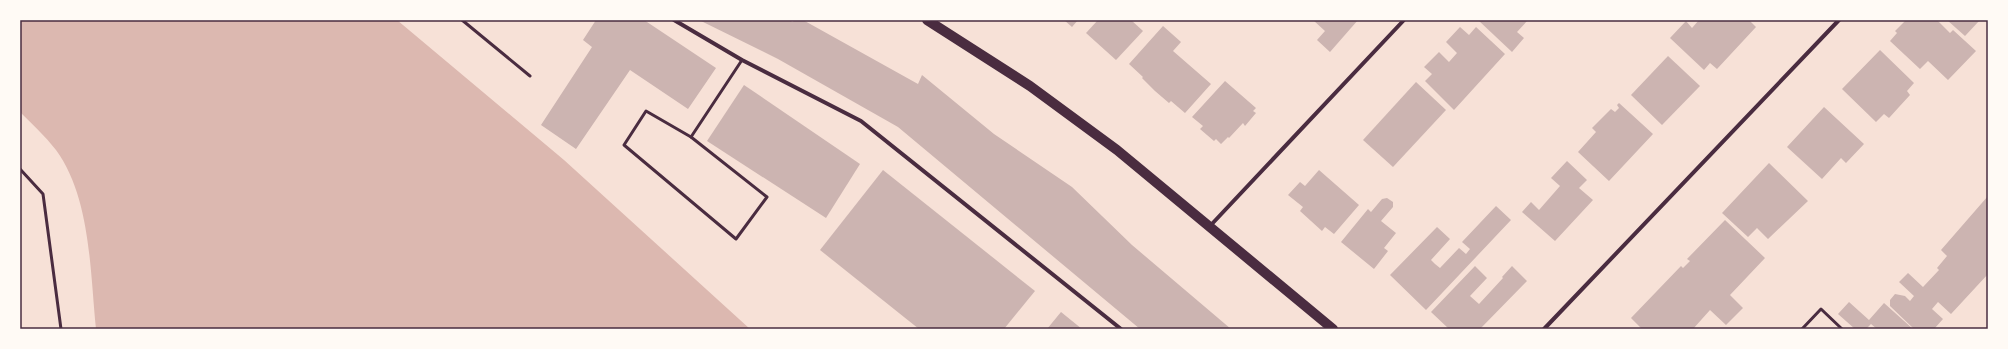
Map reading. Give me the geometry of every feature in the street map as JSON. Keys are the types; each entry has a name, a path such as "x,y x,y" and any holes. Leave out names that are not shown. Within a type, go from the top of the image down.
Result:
{"main road":[{"path":"926,20 1030,86 1117,150 1333,329"}],"street":[{"path":"674,20 742,60 862,122 1121,329"},
{"path":"1209,227 1404,20"},
{"path":"1544,329 1839,20"}],"lane":[{"path":"462,20 530,76"},
{"path":"691,137 742,60"},
{"path":"646,111 691,137 767,197 736,239 624,145 646,111"},
{"path":"20,169 43,194 61,329"},
{"path":"1802,329 1821,310 1842,329"}],"shaded area":[{"path":"20,20 397,20 564,160 750,329 96,329 87,236 76,190 68,169 56,150 20,112"}],"building":[{"path":"596,20 644,20 716,68 688,109 630,70 576,149 541,125 592,47 583,40"},
{"path":"699,20 788,20 793,22 794,20 803,20 918,84 922,75 994,134 1072,187 1132,245 1231,329 1140,329 898,127 778,59"},
{"path":"1064,20 1078,20 1072,27"},
{"path":"1098,20 1131,20 1143,31 1116,60 1086,33"},
{"path":"1313,20 1358,20 1330,52 1317,40 1325,31"},
{"path":"1478,20 1528,20 1517,32 1524,38 1512,52"},
{"path":"1699,20 1749,20 1756,27 1717,69 1710,63 1704,70 1670,38 1686,21 1692,28"},
{"path":"1906,20 1937,20 1950,33 1953,30 1976,51 1948,80 1928,61 1920,69 1890,41 1897,33 1895,31"},
{"path":"1947,20 1980,20 1965,36"},
{"path":"1163,26 1181,42 1173,51 1211,84 1185,113 1171,101 1169,103 1155,91 1129,64"},
{"path":"1460,27 1469,35 1476,27 1505,54 1454,110 1425,81 1432,74 1424,67 1439,52 1449,62 1457,53 1446,42"},
{"path":"1880,50 1914,83 1907,91 1910,95 1889,118 1884,114 1876,122 1842,89"},
{"path":"1668,56 1700,86 1662,125 1631,95"},
{"path":"1225,81 1256,108 1253,111 1256,113 1245,126 1243,123 1221,144 1216,139 1214,141 1200,129 1203,126 1192,117"},
{"path":"1416,82 1446,110 1393,167 1363,140"},
{"path":"744,85 860,164 826,218 707,141"},
{"path":"1619,103 1653,134 1609,181 1578,152 1596,132 1592,128 1611,109 1615,112 1619,108 1617,105"},
{"path":"1824,107 1864,144 1846,163 1841,158 1822,179 1787,147"},
{"path":"1567,161 1587,180 1579,188 1593,200 1555,241 1522,212 1531,202 1539,210 1560,186 1551,178"},
{"path":"1769,163 1808,201 1768,239 1757,228 1748,237 1722,213"},
{"path":"883,170 1035,291 1004,329 919,329 820,250"},
{"path":"1319,170 1359,205 1334,234 1325,227 1322,231 1300,211 1303,207 1288,195 1300,182 1305,186"},
{"path":"1988,196 1988,274 1951,314 1938,302 1932,309 1943,319 1934,329 1914,329 1890,306 1890,300 1895,294 1905,296 1910,301 1914,296 1899,282 1908,273 1923,287 1939,270 1937,268 1947,256 1941,250"},
{"path":"1387,198 1393,202 1393,207 1381,221 1396,233 1384,248 1388,251 1374,269 1341,242 1368,209 1371,212 1382,199"},
{"path":"1496,206 1511,220 1426,310 1390,275 1437,227 1450,239 1431,260 1435,264 1440,268 1459,248 1466,254 1470,249 1462,242"},
{"path":"1725,220 1765,258 1730,295 1743,308 1726,325 1710,310 1693,329 1642,329 1631,318 1681,266 1683,268 1690,261 1687,259"},
{"path":"1475,266 1487,278 1470,296 1479,304 1512,266 1527,281 1480,329 1449,329 1431,312"},
{"path":"1849,302 1869,320 1884,303 1913,329 1877,329 1871,324 1866,329 1855,329 1838,314"},
{"path":"1061,312 1082,329 1047,329"}]}
